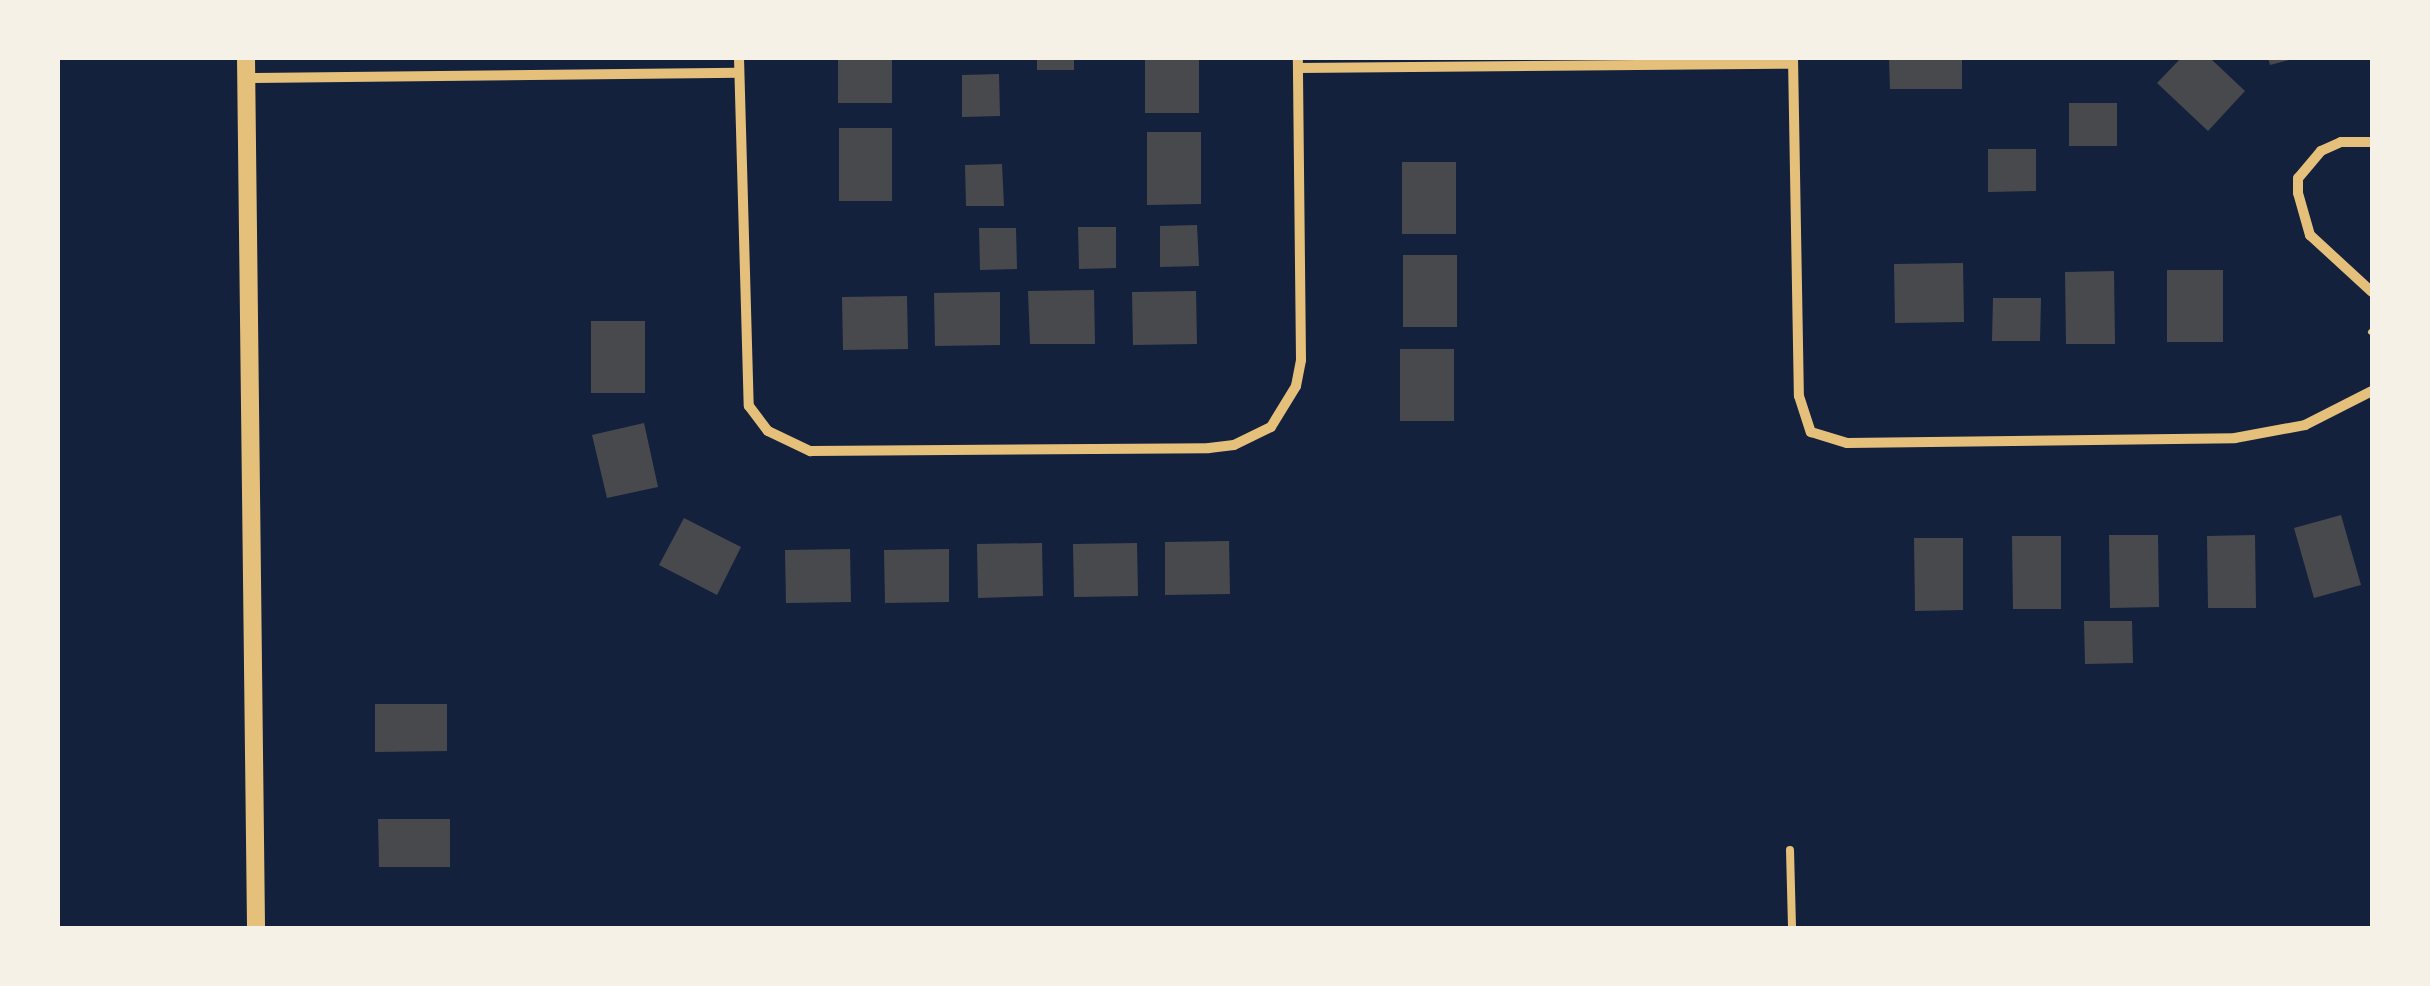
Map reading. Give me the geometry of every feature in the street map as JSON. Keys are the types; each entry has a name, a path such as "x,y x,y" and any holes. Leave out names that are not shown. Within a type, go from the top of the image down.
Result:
{"street":[{"path":"246,58 256,928"},
{"path":"739,58 744,378 749,406 768,431 810,450 1190,448 1253,438 1285,412 1296,386 1298,63 1793,61 1799,396 1811,432 1846,443 2236,438 2305,426 2372,391"},
{"path":"246,78 739,73"},
{"path":"2372,142 2341,142 2321,151 2298,178 2298,193 2310,235 2372,292"}],"lane":[{"path":"1790,850 1792,928"}],"building":[{"path":"838,58 892,58 892,103 838,103"},
{"path":"1037,58 1074,58 1074,70 1037,70"},
{"path":"1145,58 1199,58 1199,113 1145,113"},
{"path":"1889,58 1962,58 1962,89 1890,89"},
{"path":"2181,58 2210,58 2245,91 2208,131 2157,83"},
{"path":"2268,58 2293,58 2293,59 2270,65"},
{"path":"999,74 1000,116 962,117 962,75"},
{"path":"2069,103 2117,103 2117,146 2069,146"},
{"path":"839,128 892,128 892,201 839,201"},
{"path":"1147,132 1201,132 1201,204 1147,205"},
{"path":"1988,149 2036,149 2036,191 1988,192"},
{"path":"1402,162 1456,162 1456,234 1402,234"},
{"path":"1002,164 1004,206 966,206 965,165"},
{"path":"1197,225 1199,266 1160,267 1160,226"},
{"path":"1078,227 1116,227 1116,268 1079,269"},
{"path":"979,228 1016,228 1017,269 980,270"},
{"path":"1403,255 1457,255 1457,327 1403,327"},
{"path":"1963,263 1964,322 1895,323 1894,264"},
{"path":"2167,270 2223,270 2223,342 2167,342"},
{"path":"2114,271 2115,344 2066,344 2065,272"},
{"path":"1094,290 1095,344 1030,344 1028,291"},
{"path":"1196,291 1197,344 1133,345 1132,292"},
{"path":"1000,292 1000,345 935,346 934,293"},
{"path":"907,296 908,349 843,350 842,297"},
{"path":"1993,298 2041,298 2040,341 1992,341"},
{"path":"591,321 645,321 645,393 591,393"},
{"path":"1400,349 1454,349 1454,421 1400,421"},
{"path":"644,423 658,487 607,498 592,435"},
{"path":"2341,515 2361,585 2314,598 2294,528"},
{"path":"684,518 741,547 717,595 659,565"},
{"path":"2109,535 2158,535 2159,607 2110,608"},
{"path":"2255,535 2256,608 2208,608 2207,536"},
{"path":"2012,536 2061,536 2061,609 2013,609"},
{"path":"1914,538 1963,538 1963,610 1915,611"},
{"path":"1229,541 1230,594 1165,595 1165,542"},
{"path":"1042,543 1043,596 978,598 977,544"},
{"path":"1137,543 1138,596 1074,597 1073,544"},
{"path":"850,549 851,602 786,603 785,550"},
{"path":"949,549 949,602 885,603 884,550"},
{"path":"2084,621 2132,621 2133,663 2085,664"},
{"path":"375,704 447,704 447,751 375,752"},
{"path":"378,819 450,819 450,867 379,867"}]}
